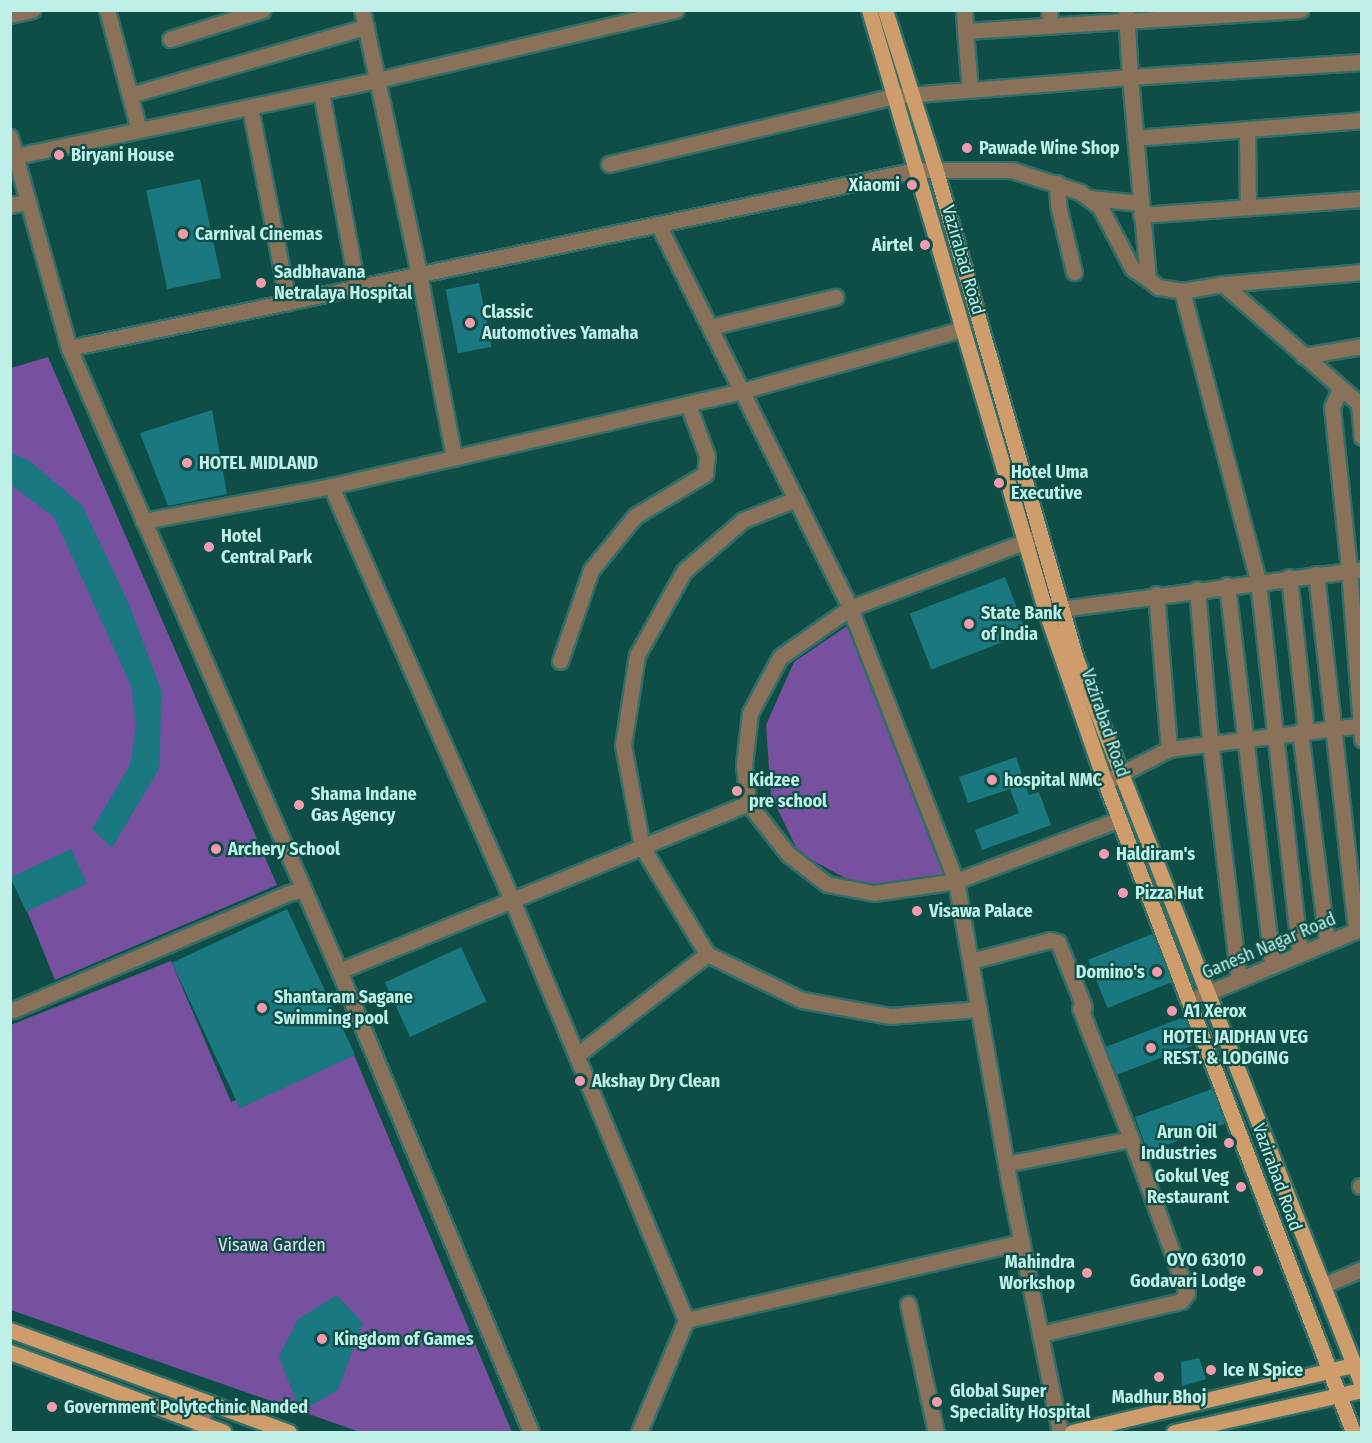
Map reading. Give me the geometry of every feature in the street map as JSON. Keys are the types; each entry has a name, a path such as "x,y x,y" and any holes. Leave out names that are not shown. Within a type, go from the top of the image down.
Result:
{"main road":[{"name":"Vazirabad Road","path":"869,10 902,96 936,171 1060,609 1119,775 1210,991 1362,1385"},
{"name":"Vazirabad Road","path":"885,10 916,170 1024,541 1105,782 1191,1000 1353,1432"},
{"path":"10,1330 289,1432"},
{"path":"10,1352 200,1428 224,1432"},
{"path":"1072,1432 1354,1365"},
{"path":"1174,1432 1362,1390"}],"street":[{"path":"10,15 32,10"},
{"path":"107,10 139,130"},
{"path":"170,39 263,10"},
{"path":"362,10 420,274 454,458"},
{"path":"16,156 377,80 655,13 676,10"},
{"path":"964,10 970,90"},
{"path":"965,30 1049,18 1300,10"},
{"path":"1126,16 1140,209 1148,279"},
{"path":"130,95 366,27"},
{"path":"609,164 902,96 1130,77 1362,62"},
{"path":"321,92 357,287"},
{"path":"250,107 288,302"},
{"path":"1135,138 1362,120"},
{"path":"1247,129 1248,207"},
{"path":"10,137 69,348 339,971 531,1432"},
{"path":"69,348 916,170 992,168 1057,183 1091,198 1140,209 1248,207 1362,199"},
{"path":"1057,183 1060,216 1074,272"},
{"path":"1091,198 1132,268 1158,287 1182,291 1223,284 1362,272"},
{"path":"10,205 28,202"},
{"path":"658,224 850,608 956,880 1006,1164 1060,1432"},
{"path":"1223,284 1360,406 1358,427 1362,437"},
{"path":"1182,291 1258,581 1277,733 1300,953"},
{"path":"710,327 835,297"},
{"path":"143,521 331,486 687,404 742,391 962,329"},
{"path":"1303,356 1362,346"},
{"path":"1105,782 1169,749 1210,741 1277,733 1332,729 1361,730 1355,569 1332,407 1340,389"},
{"path":"560,661 591,570 635,516 705,474 706,456 687,404"},
{"path":"331,486 512,900 686,1320 639,1432"},
{"path":"796,499 743,520 684,571 637,655 623,745 642,847 706,954 801,1000 890,1016 979,1009"},
{"path":"1040,536 850,608 780,657 750,713 744,765 748,803 788,854 827,884 874,893 956,880 1120,819"},
{"path":"1060,609 1156,594 1355,569"},
{"path":"1316,574 1332,729 1359,929"},
{"path":"1289,577 1303,731 1327,942"},
{"path":"1227,585 1272,965"},
{"path":"1197,589 1210,741 1239,979"},
{"path":"1156,594 1169,749"},
{"path":"339,971 748,803"},
{"path":"13,1010 288,893 304,890"},
{"name":"Ganesh Nagar Road","path":"1191,1000 1359,929"},
{"path":"971,961 1050,940 1058,942 1063,947 1082,1007 1187,1293 1185,1298 1040,1334"},
{"path":"577,1055 706,954"},
{"path":"1006,1164 1131,1139"},
{"path":"686,1320 1022,1242"},
{"path":"1324,1285 1362,1269"},
{"path":"908,1304 936,1432"},
{"path":"200,1428 206,1402"}],"green space":[{"path":"48,357 277,885 55,980 15,881 11,883 11,368"},
{"path":"850,624 949,873 908,882 858,885 799,853 771,796 766,725 794,662"},
{"name":"Visawa Garden","path":"171,961 231,1102 354,1055 512,1432 360,1432 11,1310 11,1025"}],"building":[{"name":"Carnival Cinemas","path":"200,179 221,278 167,289 146,190"},
{"name":"Classic Automotives Yamaha","path":"479,283 491,347 458,353 446,289"},
{"name":"HOTEL MIDLAND","path":"212,410 227,494 168,506 140,433"},
{"path":"10,453 27,459 82,505 129,604 162,692 159,769 112,848 92,829 130,765 136,726 131,686 54,517 10,484"},
{"name":"State Bank of India","path":"1005,577 1027,633 931,670 910,614"},
{"path":"1016,757 1029,795 1039,792 1051,825 982,850 975,830 1019,813 1010,789 968,803 959,777"},
{"path":"71,849 87,883 26,912 10,877"},
{"name":"Shantaram Sagane Swimming pool","path":"287,909 355,1055 240,1109 172,963"},
{"path":"1152,934 1171,982 1108,1008 1088,960"},
{"path":"461,947 486,1001 410,1037 385,982"},
{"path":"1184,1017 1195,1045 1116,1075 1106,1047"},
{"path":"1212,1089 1225,1124 1148,1152 1135,1117"},
{"name":"Kingdom of Games","path":"337,1295 363,1323 338,1390 300,1412 279,1356 298,1319"},
{"path":"1199,1358 1206,1379 1182,1386 1181,1362"}],"place":[{"name":"Pawade Wine Shop","path":"967,148"},
{"name":"Biryani House","path":"59,155"},
{"name":"Xiaomi","path":"912,185"},
{"name":"Carnival Cinemas","path":"183,234"},
{"name":"Airtel","path":"925,245"},
{"name":"Sadbhavana Netralaya Hospital","path":"261,283"},
{"name":"Classic Automotives Yamaha","path":"470,323"},
{"name":"HOTEL MIDLAND","path":"187,463"},
{"name":"Hotel Uma Executive","path":"999,483"},
{"name":"Hotel Central Park","path":"209,547"},
{"name":"State Bank of India","path":"969,624"},
{"name":"hospital NMC","path":"992,780"},
{"name":"Kidzee pre school","path":"737,791"},
{"name":"Shama Indane Gas Agency","path":"299,805"},
{"name":"Archery School","path":"216,849"},
{"name":"Haldiram's","path":"1104,854"},
{"name":"Pizza Hut","path":"1123,893"},
{"name":"Visawa Palace","path":"917,911"},
{"name":"Domino's","path":"1157,972"},
{"name":"Shantaram Sagane Swimming pool","path":"262,1008"},
{"name":"A1 Xerox","path":"1172,1011"},
{"name":"HOTEL JAIDHAN VEG REST. & LODGING","path":"1151,1048"},
{"name":"Akshay Dry Clean","path":"580,1081"},
{"name":"Arun Oil Industries","path":"1229,1143"},
{"name":"Gokul Veg Restaurant","path":"1241,1187"},
{"name":"OYO 63010 Godavari Lodge","path":"1258,1271"},
{"name":"Mahindra Workshop","path":"1087,1273"},
{"name":"Kingdom of Games","path":"322,1339"},
{"name":"Ice N Spice","path":"1211,1370"},
{"name":"Madhur Bhoj","path":"1159,1377"},
{"name":"Global Super Speciality Hospital","path":"937,1402"},
{"name":"Government Polytechnic Nanded","path":"52,1407"}]}
